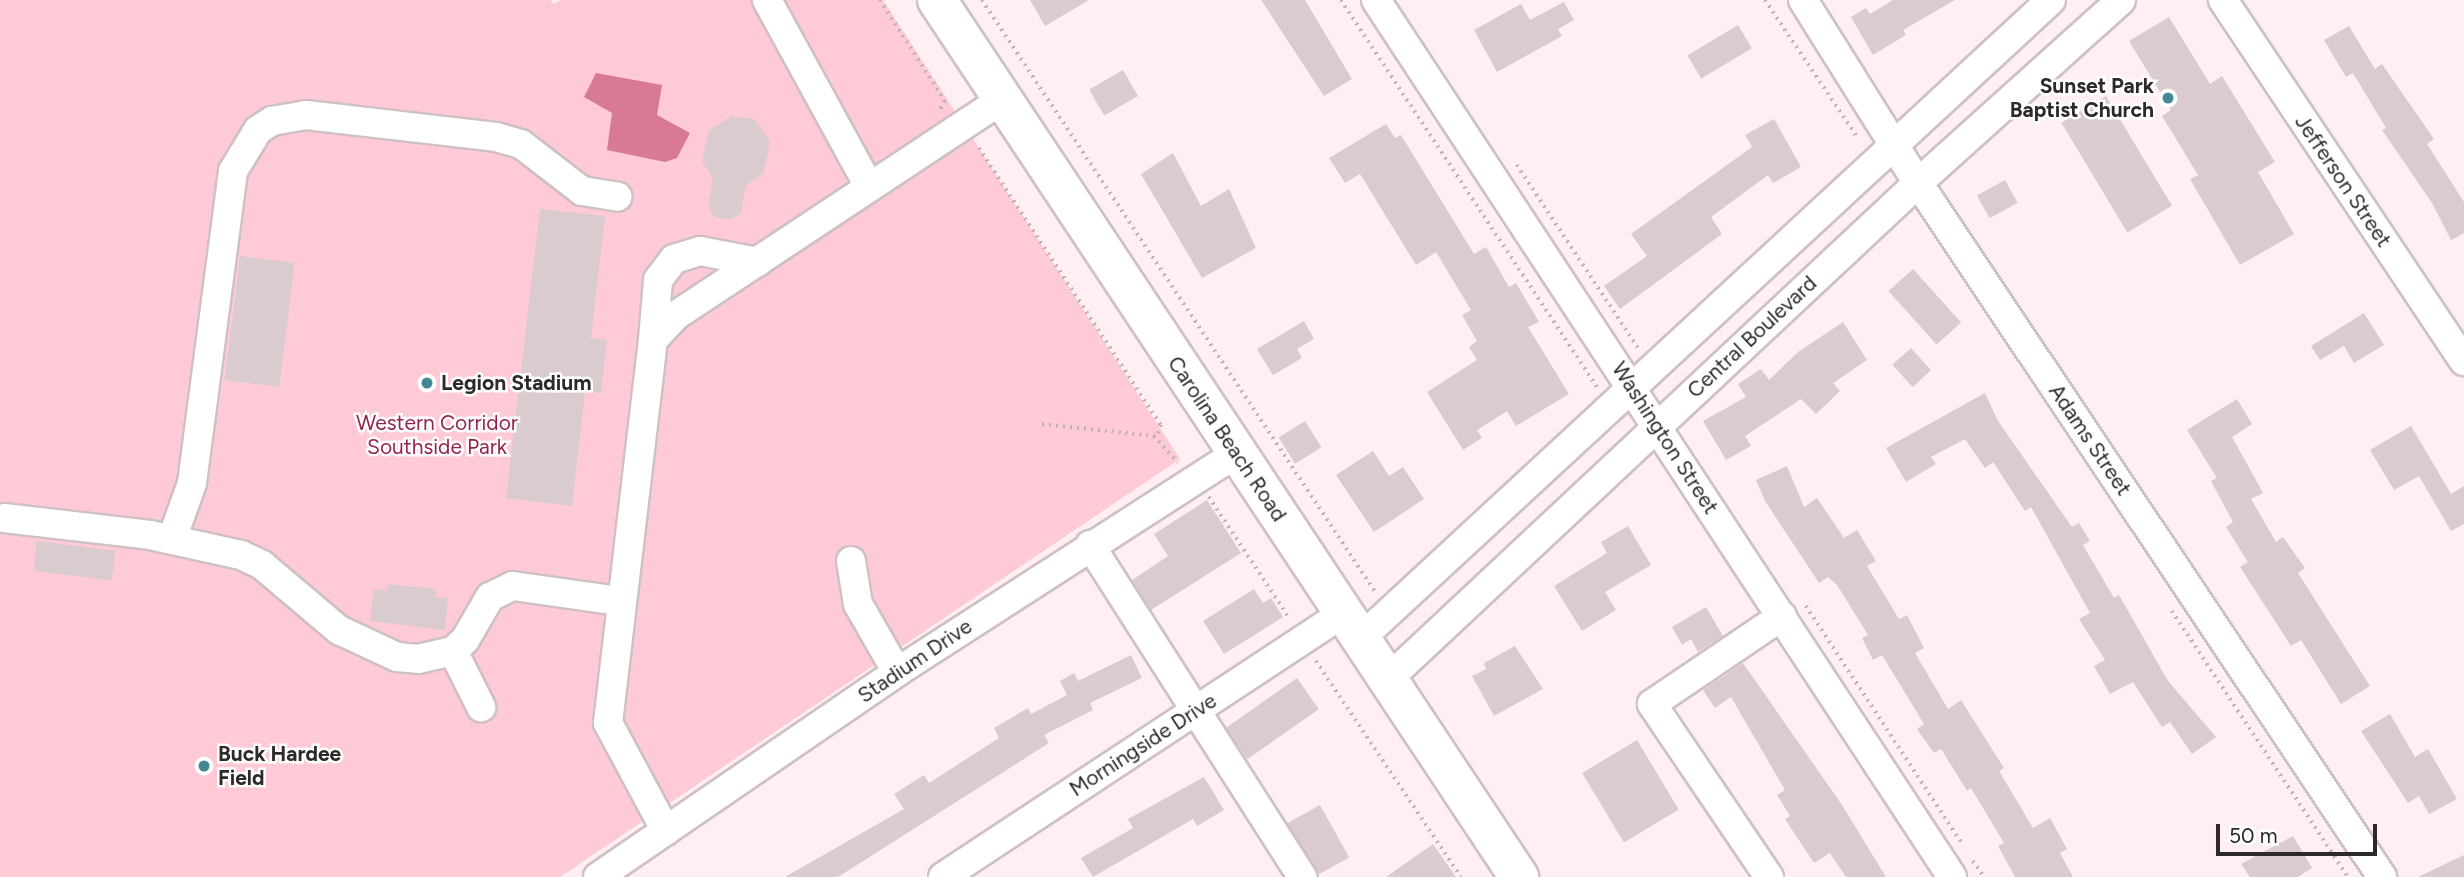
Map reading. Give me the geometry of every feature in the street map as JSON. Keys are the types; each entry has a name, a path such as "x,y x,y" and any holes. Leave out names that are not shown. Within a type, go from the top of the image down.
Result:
{"highway":[{"name":"Carolina Beach Road","path":"937,0 1519,877"}],"street":[{"path":"767,0 869,186"},
{"name":"Washington Street","path":"1376,0 1952,877"},
{"name":"Adams Street","path":"1803,0 1918,183 2382,877"},
{"path":"1351,626 1631,386 2051,0"},
{"name":"Central Boulevard","path":"1387,680 1918,183 2122,0"},
{"name":"Jefferson Street","path":"2222,0 2464,361"},
{"path":"653,340 675,316 1001,100"},
{"path":"172,539 192,483 233,171 258,130 272,121 306,115 496,137 521,144 582,191 618,197"},
{"path":"666,831 608,723 658,280 674,258 700,251 758,262"},
{"name":"Stadium Drive","path":"598,877 897,672 1090,545 1237,453"},
{"path":"4,519 215,546 262,565 314,611 367,645 418,659 453,650 465,640 490,597 513,586 620,601"},
{"path":"1090,545 1302,877"},
{"path":"851,561 858,604 897,672"},
{"path":"1769,877 1652,704 1782,617"},
{"name":"Morningside Drive","path":"943,877 1196,711 1351,626"},
{"path":"453,650 481,707"}],"path":[{"path":"982,0 1360,572 1377,595 1386,588"},
{"path":"1341,0 1600,391 1590,400"},
{"path":"1765,0 1865,148"},
{"path":"979,148 1161,425 1157,438"},
{"path":"1514,161 1641,352 1651,342"},
{"path":"1042,424 1157,438 1179,464"},
{"path":"1206,493 1293,624"},
{"path":"2171,609 2348,877"},
{"path":"1315,660 1461,877"}],"green space":[{"name":"Western Corridor Southside Park","path":"0,0 551,0 553,4 561,0 883,0 1180,459 560,877 0,877"}],"shaded area":[{"path":"596,73 662,85 657,115 690,133 677,158 665,162 607,150 612,113 584,97"}],"building":[{"path":"1030,0 1089,0 1045,26"},
{"path":"1261,0 1305,0 1352,79 1324,96"},
{"path":"1893,0 1955,0 1903,30 1906,35 1873,55 1851,17 1866,8 1870,14"},
{"path":"1564,2 1574,20 1558,29 1562,36 1497,72 1474,30 1521,4 1530,20"},
{"path":"2169,17 2210,84 2222,76 2275,162 2258,172 2294,234 2240,265 2190,179 2198,175 2162,116 2171,110 2129,41"},
{"path":"1738,25 1752,48 1701,79 1687,55"},
{"path":"2349,26 2375,69 2382,64 2434,139 2427,144 2464,202 2464,233 2451,240 2432,203 2382,130 2386,128 2353,73 2346,77 2324,40"},
{"path":"1123,70 1138,96 1104,115 1089,90"},
{"path":"2106,96 2172,206 2127,232 2061,123"},
{"path":"732,116 754,119 770,141 763,174 746,185 741,213 730,220 714,217 708,206 713,179 702,161 709,130"},
{"path":"1774,119 1801,167 1773,183 1768,175 1711,217 1722,234 1620,309 1604,286 1647,256 1631,234 1752,147 1745,135"},
{"path":"1386,124 1395,138 1401,135 1474,254 1486,247 1509,287 1516,283 1539,322 1528,327 1569,394 1516,426 1507,411 1477,430 1482,438 1463,450 1427,392 1477,360 1469,347 1477,341 1462,315 1471,310 1436,252 1416,265 1360,174 1345,183 1329,158"},
{"path":"1173,153 1201,206 1229,189 1256,248 1202,278 1141,174"},
{"path":"2005,180 2018,203 1990,218 1977,196"},
{"path":"540,209 605,216 591,338 607,340 601,393 585,392 572,506 506,498"},
{"path":"240,256 295,263 279,387 225,380"},
{"path":"1913,269 1961,323 1937,345 1888,291"},
{"path":"2364,313 2384,345 2354,363 2344,346 2320,360 2311,346"},
{"path":"1304,321 1314,339 1297,349 1302,358 1273,375 1257,349"},
{"path":"1843,322 1867,360 1833,383 1840,391 1816,414 1801,399 1745,436 1751,446 1726,460 1703,421 1746,397 1738,384 1761,369 1769,380 1798,352"},
{"path":"1911,348 1931,370 1912,387 1892,365"},
{"path":"1985,393 1998,421 2072,527 2079,523 2090,541 2083,545 2114,598 2119,595 2168,681 2216,737 2192,754 2170,722 2162,727 2133,682 2110,694 2094,666 2105,660 2079,619 2090,613 2031,507 2025,511 1993,462 1985,468 1965,439 1931,457 1936,464 1906,482 1886,448"},
{"path":"2237,399 2252,424 2232,437 2263,493 2251,499 2276,542 2283,537 2305,568 2298,573 2370,686 2341,704 2301,640 2291,646 2240,567 2248,562 2226,527 2233,522 2211,481 2217,478 2187,430"},
{"path":"1305,421 1321,447 1295,464 1279,437"},
{"path":"2411,426 2451,494 2464,486 2464,524 2451,531 2419,476 2394,490 2370,450"},
{"path":"1373,451 1389,476 1403,467 1424,499 1374,532 1336,475"},
{"path":"1787,466 1804,507 1817,498 1844,538 1857,530 1876,561 1867,566 1899,619 1907,615 1924,648 1915,653 1948,709 1961,700 2004,768 1999,771 2033,828 2050,818 2067,849 2060,853 2073,877 2015,877 1998,846 2004,843 1971,788 1967,791 1941,749 1934,753 1917,729 1924,724 1882,655 1873,660 1862,638 1868,635 1837,585 1828,577 1819,583 1765,501 1756,480"},
{"path":"1207,500 1241,553 1151,610 1132,580 1168,556 1154,534"},
{"path":"1628,526 1651,565 1605,592 1616,610 1582,631 1554,586 1607,553 1601,542"},
{"path":"37,541 115,551 112,580 33,571"},
{"path":"388,584 436,589 435,597 448,598 445,630 370,621 374,589 387,591"},
{"path":"1254,589 1263,603 1271,598 1283,617 1224,654 1203,621"},
{"path":"1706,607 1723,636 1698,652 1691,639 1682,645 1672,627"},
{"path":"1515,646 1543,689 1494,716 1472,676 1486,669 1484,663"},
{"path":"1131,655 1142,678 1090,703 1093,710 1044,735 1049,743 838,877 785,877 904,809 894,794 924,775 929,783 999,738 994,728 1028,708 1031,714 1067,695 1060,681 1074,673 1078,681"},
{"path":"1743,663 1842,805 1886,877 1846,877 1830,853 1814,863 1785,819 1790,816 1777,795 1785,790 1731,697 1715,708 1703,690"},
{"path":"1297,678 1319,709 1248,759 1226,728"},
{"path":"2390,714 2415,757 2428,749 2457,799 2429,814 2419,796 2408,803 2361,731"},
{"path":"1637,740 1679,809 1624,842 1582,773"},
{"path":"1204,777 1224,810 1197,826 1193,819 1093,877 1081,858 1133,828 1128,819"},
{"path":"1320,805 1349,857 1316,876 1287,823"},
{"path":"2293,836 2312,868 2298,877 2250,877 2241,864"},
{"path":"1433,844 1456,877 1386,877"},
{"path":"2464,855 2464,877 2418,877"}],"place":[{"name":"Sunset Park Baptist Church","path":"2168,98"},
{"name":"Legion Stadium","path":"427,383"},
{"name":"Buck Hardee Field","path":"204,766"}]}
